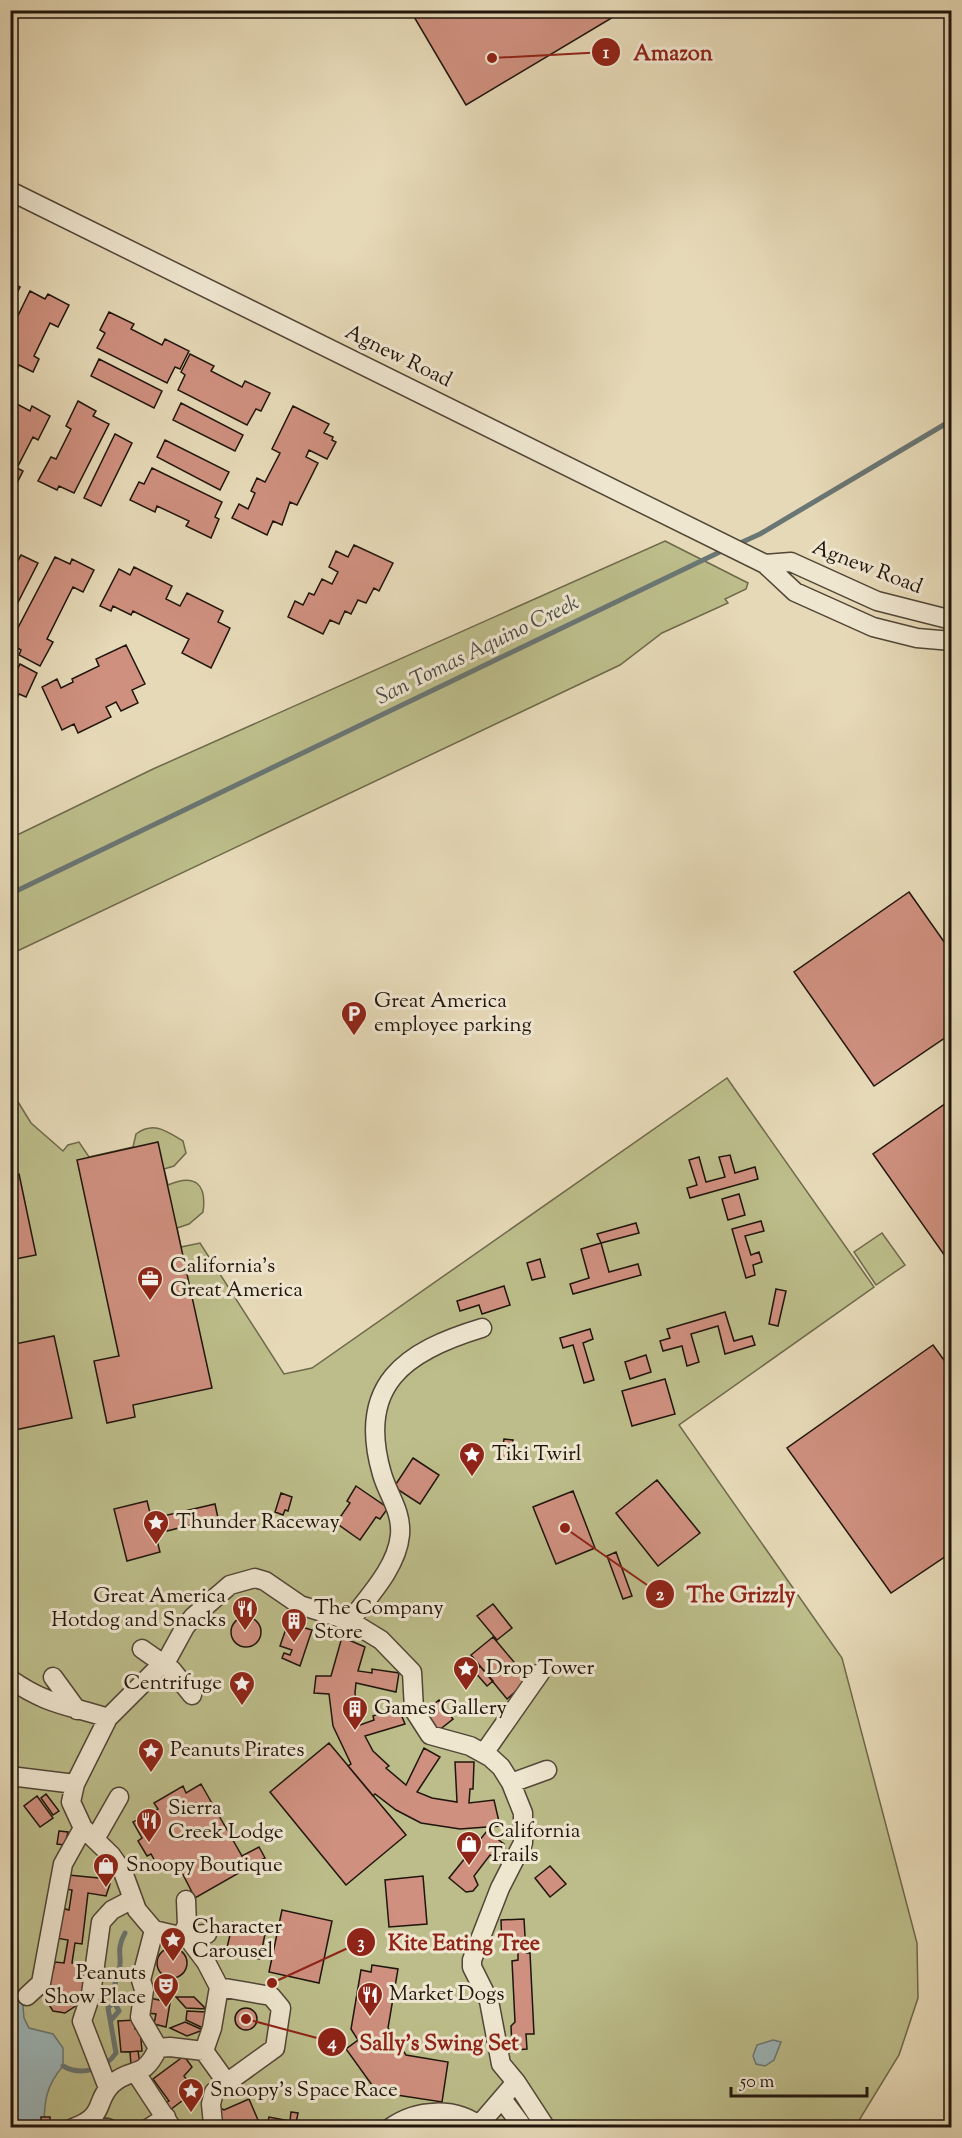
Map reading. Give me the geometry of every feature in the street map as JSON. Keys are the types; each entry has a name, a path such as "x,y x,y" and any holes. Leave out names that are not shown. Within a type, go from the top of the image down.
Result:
{"street":[{"name":"Agnew Road","path":"10,192 677,519 765,564 795,592 873,627 917,638 951,640"},
{"name":"Agnew Road","path":"765,564 791,562 877,601 951,620"},
{"path":"350,1621 383,1577 400,1536 397,1510 385,1484 376,1446 375,1417 381,1397 398,1370 415,1355 450,1338 482,1328"},
{"path":"207,1934 181,1936 168,1935 154,1930 137,1910 129,1882 123,1872 89,1834 72,1810 75,1784 110,1715 163,1663 193,1617 230,1585 242,1579 255,1578 265,1581 300,1605 350,1621 381,1640 408,1667 413,1677 414,1710 430,1735 457,1741 484,1753 501,1767 511,1783 523,1813 523,1843 500,1888 472,1960 472,1967 490,2007 501,2064 546,2127"},
{"path":"142,1649 180,1678 192,1695"},
{"path":"484,1753 540,1672"},
{"path":"53,1677 77,1710"},
{"path":"10,1680 34,1696 77,1710 110,1715"},
{"path":"511,1783 547,1770"},
{"path":"10,1776 75,1784"},
{"path":"27,1996 41,1983 63,1864 119,1797"},
{"path":"79,2126 100,2108 105,2081 82,2021 91,1995 101,1922 112,1910 133,1899"},
{"path":"181,1936 188,1924 186,1900"},
{"path":"154,1930 148,1961 144,1965 141,1980 144,1990 140,2017 158,2048"},
{"path":"181,1936 188,1938 194,1946 219,1987 212,2028 204,2051"},
{"path":"211,2127 213,2124 211,2098 214,2092 275,2048 281,2008 272,1996 219,1987"},
{"path":"105,2081 117,2080 148,2067 158,2048"},
{"path":"158,2048 204,2051 227,2083"},
{"path":"136,2073 169,2122 149,2127"},
{"path":"390,2127 414,2116 429,2113 457,2115 481,2126 516,2082"},
{"path":"502,2099 520,2123"},
{"path":"79,2126 108,2127"}],"green space":[{"path":"665,541 748,583 746,589 725,599 728,603 662,633 620,665 11,954 11,838 153,769"},
{"path":"727,1078 874,1287 679,1425 842,1658 917,1943 918,1998 899,2055 855,2127 11,2127 10,1089 31,1123 63,1151 68,1145 79,1142 89,1157 133,1147 136,1134 149,1128 160,1129 183,1141 186,1153 174,1166 164,1169 168,1185 185,1180 192,1181 201,1188 204,1202 203,1212 189,1224 177,1228 181,1247 200,1243 284,1374 312,1368"},
{"path":"882,1233 905,1265 876,1285 854,1252"}],"water":[{"path":"11,1994 22,1995 24,2018 29,2028 53,2034 63,2048 63,2066 47,2094 44,2127 14,2127 11,2110"},
{"path":"773,2040 781,2042 774,2060 765,2066 756,2064 753,2056 757,2045"}],"building":[{"path":"410,10 625,10 466,105"},
{"path":"10,282 20,287 10,306"},
{"path":"30,291 45,299 48,294 69,305 58,327 50,323 34,356 39,359 33,372 19,365 15,374 10,372 10,332"},
{"path":"109,312 134,324 131,329 162,345 165,339 189,351 180,369 175,367 167,383 97,348 105,333 100,330"},
{"path":"190,354 214,366 211,371 242,387 245,381 270,393 261,411 256,409 247,425 178,390 185,375 181,372"},
{"path":"99,359 162,391 154,408 91,376"},
{"path":"78,401 96,411 93,416 109,424 74,493 59,486 57,490 38,481 51,457 56,459 71,429 66,426"},
{"path":"15,403 30,411 32,406 50,416 38,440 33,437 17,468 23,471 11,495 10,412"},
{"path":"181,403 243,435 235,451 173,420"},
{"path":"293,406 329,424 324,433 333,437 332,440 336,442 327,459 309,450 306,457 318,463 297,505 290,502 282,525 273,521 267,535 232,518 239,504 248,509 255,493 251,491 257,478 265,482 280,453 272,449"},
{"path":"115,434 132,443 101,506 84,498"},
{"path":"165,440 229,472 220,490 157,457"},
{"path":"152,468 222,502 215,517 219,519 211,538 186,526 189,521 157,506 155,512 130,500 139,482 144,484"},
{"path":"354,545 393,563 379,591 374,588 366,603 358,600 351,614 345,611 339,624 330,620 323,634 288,617 295,601 303,605 309,593 314,595 322,579 332,584 338,572 329,567 336,551 348,557"},
{"path":"21,555 38,563 10,618 10,576"},
{"path":"55,557 70,564 72,559 94,570 83,592 73,587 47,639 53,642 40,666 19,655 21,650 10,643"},
{"path":"134,567 172,586 166,599 180,606 187,593 223,611 218,622 230,628 211,668 182,653 189,639 133,611 131,615 113,606 111,611 100,606 119,569 130,575"},
{"path":"126,645 145,684 132,690 138,703 121,711 116,702 106,707 111,717 78,733 74,724 62,730 42,687 57,679 61,688 73,682 72,679 99,666 96,659"},
{"path":"20,664 37,673 26,697 19,694 10,712 10,667 17,670"},
{"path":"909,892 952,953 952,1033 874,1086 794,972"},
{"path":"952,1099 952,1266 873,1154"},
{"name":"California’s Great America","path":"158,1142 212,1388 133,1405 135,1417 107,1423 94,1361 119,1356 77,1160"},
{"path":"730,1155 735,1173 755,1167 758,1179 690,1198 687,1188 697,1185 689,1160 699,1157 706,1182 725,1177 719,1157"},
{"path":"19,1174 36,1255 10,1260 10,1175"},
{"path":"739,1194 745,1215 728,1220 722,1199"},
{"path":"761,1221 764,1231 745,1236 751,1255 759,1252 762,1262 753,1265 755,1275 746,1278 732,1229"},
{"path":"636,1223 639,1233 601,1243 597,1234"},
{"path":"601,1243 609,1272 638,1264 641,1275 573,1294 570,1284 589,1278 581,1249"},
{"path":"540,1259 545,1277 532,1280 527,1263"},
{"path":"504,1286 510,1305 482,1314 479,1305 460,1311 457,1301"},
{"path":"776,1289 786,1291 778,1326 769,1324"},
{"path":"725,1312 734,1341 752,1336 755,1345 725,1354 718,1326 691,1334 699,1362 687,1366 682,1346 663,1351 660,1341 670,1338 667,1329"},
{"path":"590,1329 593,1339 583,1343 594,1380 584,1383 573,1345 563,1348 560,1338"},
{"path":"54,1336 72,1418 10,1431 10,1345"},
{"path":"933,1345 952,1371 952,1552 891,1593 787,1448"},
{"path":"646,1355 651,1372 630,1379 625,1362"},
{"path":"665,1379 675,1414 632,1426 622,1391"},
{"path":"504,1439 513,1440 510,1461 501,1459"},
{"path":"413,1458 439,1475 420,1504 394,1487"},
{"path":"657,1480 700,1533 658,1566 616,1513"},
{"path":"356,1486 388,1508 380,1519 376,1517 360,1540 336,1523 350,1503 347,1501"},
{"path":"573,1491 595,1548 556,1564 533,1507"},
{"path":"281,1493 292,1497 288,1511 285,1510 283,1515 275,1512"},
{"path":"147,1501 160,1552 127,1561 114,1509"},
{"path":"215,1504 218,1518 167,1531 163,1516"},
{"path":"616,1552 632,1596 623,1599 607,1556"},
{"path":"493,1604 512,1628 497,1640 477,1616"},
{"path":"246,1617 257,1621 261,1632 257,1643 246,1647 235,1643 231,1632 235,1621"},
{"name":"The Company Store","path":"288,1623 312,1630 300,1666 282,1658 284,1653 290,1655 292,1650 280,1646"},
{"name":"Games Gallery","path":"342,1637 365,1647 358,1671 372,1673 372,1669 399,1673 396,1692 356,1683 355,1693 360,1725 374,1720 373,1716 398,1707 405,1724 365,1736 373,1751 389,1766 386,1768 406,1785 424,1748 440,1757 417,1792 432,1798 457,1802 455,1762 474,1762 473,1789 470,1789 469,1803 494,1800 500,1826 460,1829 421,1823 396,1810 375,1794 373,1796 348,1766 351,1764 333,1726 329,1694 314,1693 316,1676 331,1676"},
{"path":"493,1637 529,1680 507,1699 471,1655"},
{"path":"480,1666 493,1681 487,1686 474,1671"},
{"path":"439,1700 453,1719 438,1731 424,1712"},
{"path":"329,1743 406,1835 346,1885 270,1792"},
{"path":"201,1784 242,1856 259,1847 265,1858 195,1898 176,1861 160,1870 151,1854 147,1856 138,1841 142,1838 133,1822 158,1809 154,1803 183,1786 186,1793"},
{"path":"46,1794 59,1811 53,1815 41,1798"},
{"path":"37,1796 53,1818 40,1827 24,1806"},
{"path":"59,1831 68,1832 65,1845 57,1844"},
{"name":"California Trails","path":"487,1831 504,1844 505,1850 500,1857 490,1855 474,1876 478,1885 473,1891 466,1892 449,1878"},
{"path":"550,1866 566,1884 550,1897 535,1878"},
{"path":"68,1875 109,1879 108,1884 110,1884 106,1896 88,1893 82,1944 75,1943 72,1963 82,1965 80,1975 85,1976 83,1983 89,1984 80,2003 65,2013 53,2011 44,1997 49,1994 50,1987 44,1986 47,1970 53,1971 55,1962 64,1963 68,1940 56,1938 61,1908 69,1910 72,1890 66,1889"},
{"path":"423,1876 427,1924 389,1927 385,1880"},
{"path":"282,1910 332,1921 319,1983 269,1972"},
{"path":"524,1919 526,1953 530,1953 534,2034 526,2034 527,2049 515,2050 515,2047 512,2047 511,2026 515,2022 512,1961 518,1960 518,1947 502,1947 501,1920"},
{"path":"233,1922 266,1929 260,1959 226,1952"},
{"path":"172,1948 183,1952 187,1963 183,1974 172,1978 161,1974 157,1963 161,1952"},
{"path":"372,1965 398,1969 388,2028 406,2055 448,2062 442,2102 377,2092 346,2049 358,2040 351,2029 361,1970 371,1972"},
{"path":"159,1995 171,1997 166,2027 154,2024 156,2014 147,2013 150,1998 159,2000"},
{"path":"176,1997 194,1997 206,2009 186,2008"},
{"path":"246,2008 254,2011 257,2019 254,2027 246,2030 238,2027 235,2019 238,2011"},
{"path":"187,2011 206,2012 203,2028 186,2020"},
{"path":"135,2020 135,2029 140,2029 142,2051 121,2052 118,2021"},
{"path":"185,2022 203,2030 187,2036 170,2028"},
{"path":"138,2051 140,2064 131,2065 130,2052"},
{"path":"184,2056 192,2067 184,2076 195,2091 170,2110 165,2103 169,2101 153,2079"},
{"path":"249,2099 261,2127 223,2128 219,2118 219,2107 224,2110"},
{"path":"291,2112 298,2113 295,2128 267,2125 269,2117 290,2121"},
{"path":"41,2117 50,2117 50,2128 10,2128 10,2122 41,2123"}],"waterway":[{"name":"San Tomas Aquino Creek","path":"738,544 760,534 952,420"},
{"name":"San Tomas Aquino Creek","path":"10,894 726,549"},
{"path":"63,2066 77,2071 92,2070 105,2064 116,2053 108,2008 115,2000 114,1988 120,1966 120,1944 125,1933"},
{"path":"111,2020 119,2011 114,2002"}],"place":[{"name":"Amazon","path":"492,58"},
{"name":"Great America employee parking","path":"354,1037"},
{"name":"California’s Great America","path":"150,1302"},
{"name":"Tiki Twirl","path":"472,1478"},
{"name":"The Grizzly","path":"565,1528"},
{"name":"Thunder Raceway","path":"156,1546"},
{"name":"Great America Hotdog and Snacks","path":"245,1632"},
{"name":"The Company Store","path":"294,1644"},
{"name":"Drop Tower","path":"466,1692"},
{"name":"Centrifuge","path":"242,1707"},
{"name":"Games Gallery","path":"355,1732"},
{"name":"Peanuts Pirates","path":"151,1774"},
{"name":"Sierra Creek Lodge","path":"149,1844"},
{"name":"California Trails","path":"469,1867"},
{"name":"Snoopy Boutique","path":"106,1889"},
{"name":"Character Carousel","path":"173,1963"},
{"name":"Kite Eating Tree","path":"272,1983"},
{"name":"Peanuts Show Place","path":"166,2009"},
{"name":"Market Dogs","path":"370,2018"},
{"name":"Sally's Swing Set","path":"246,2019"},
{"name":"Snoopy's Space Race","path":"191,2114"}]}
